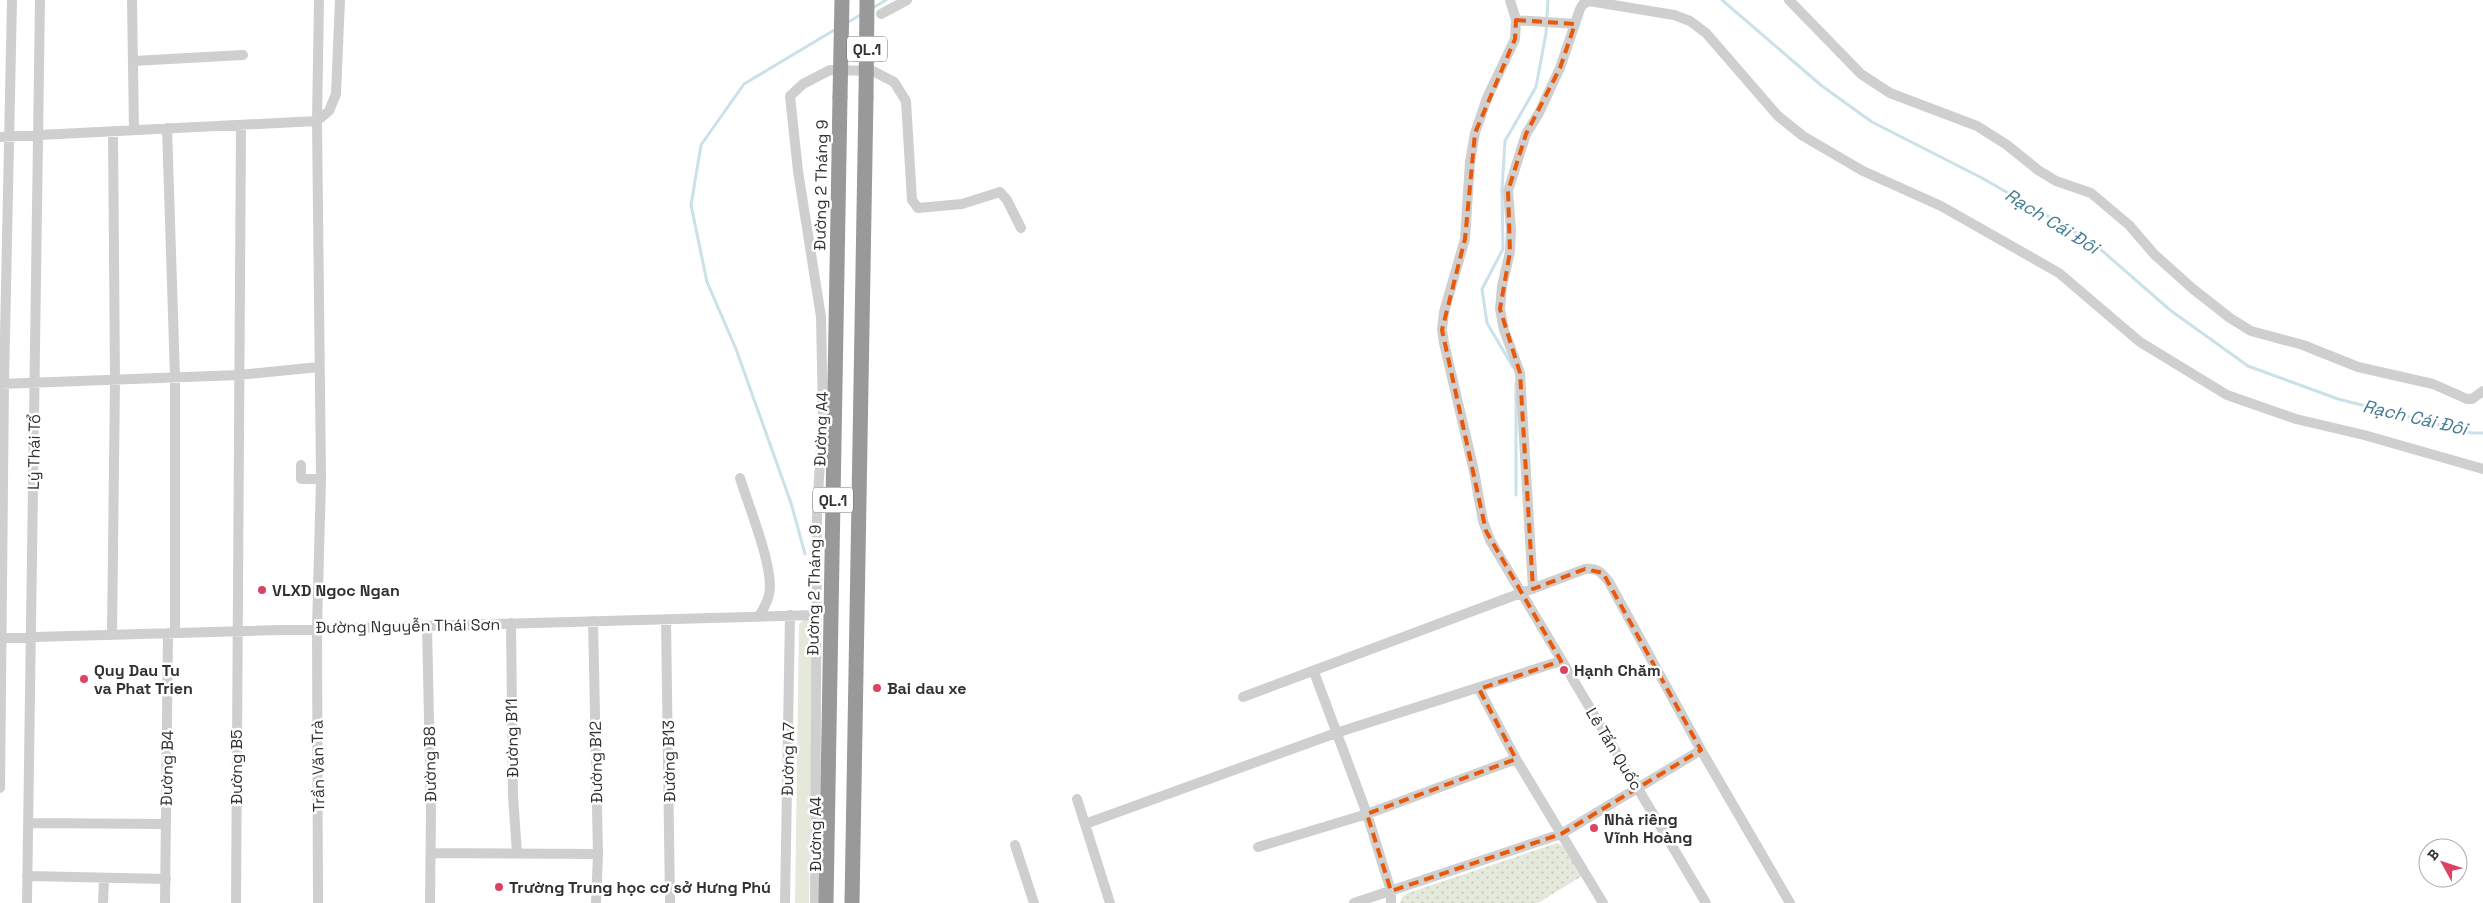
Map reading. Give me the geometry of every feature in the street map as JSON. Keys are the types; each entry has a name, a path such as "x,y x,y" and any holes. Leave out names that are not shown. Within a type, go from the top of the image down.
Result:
{"highway":[{"name":"Đường 2 Tháng 9","path":"826,903 842,0"},
{"name":"QL.1","path":"852,903 867,0"}],"street":[{"name":"Lý Thái Tổ","path":"0,788 5,137 12,0"},
{"name":"Lý Thái Tổ","path":"27,903 40,0"},
{"path":"132,0 134,130"},
{"name":"Trần Văn Trà","path":"318,903 317,628 321,479 317,121 319,0"},
{"path":"5,137 317,121 330,111 336,94 340,0"},
{"path":"881,14 906,0"},
{"path":"1510,0 1516,20 1575,24"},
{"path":"1533,589 1520,373 1506,336 1500,309 1502,286 1511,238 1508,191 1526,134 1539,113 1560,68 1583,4 1596,0 1674,15 1690,21 1706,33 1778,116 1803,136 1855,166 1941,206 2059,273 2140,342 2227,395 2296,419 2364,435 2483,469"},
{"path":"1789,0 1861,74 1890,93 1977,126 2007,145 2038,170 2056,181 2092,193 2129,225 2154,254 2193,289 2230,318 2251,331 2304,345 2358,367 2433,384 2467,399 2472,399 2483,391"},
{"name":"Lê Tấn Quốc","path":"1516,20 1515,39 1488,98 1475,133 1470,162 1465,239 1458,269 1444,312 1442,330 1486,530 1561,662 1706,903"},
{"path":"133,61 243,55"},
{"name":"Đường A4","path":"815,903 817,512 822,413 821,317 790,96 795,89 830,70 873,71 894,82 906,101 912,200 918,208 962,204 1000,192 1007,200 1021,228"},
{"name":"Đường B5","path":"236,903 242,125"},
{"name":"Đường B4","path":"166,903 175,377 167,128"},
{"path":"112,635 115,380 113,131"},
{"path":"2,384 239,375 319,368"},
{"path":"301,465 301,479 321,479"},
{"path":"740,478 763,552 770,587 768,600 759,616"},
{"path":"1244,698 1523,594 1585,568 1593,568 1602,574 1790,903"},
{"name":"Đường A7","path":"785,903 790,615"},
{"name":"Đường Nguyễn Thái Sơn","path":"1,638 816,615"},
{"name":"Đường B13","path":"666,619 670,766 670,903"},
{"name":"Đường B12","path":"593,621 598,854 596,903"},
{"name":"Đường B11","path":"511,623 513,796 518,853"},
{"name":"Đường B8","path":"427,626 431,853 430,903"},
{"path":"1085,824 1336,733 1561,662"},
{"path":"1314,672 1367,814 1391,891 1391,903"},
{"path":"1479,689 1516,759 1603,903"},
{"path":"1354,903 1561,834 1701,750"},
{"path":"1258,847 1367,814 1516,759"},
{"path":"1077,799 1110,903"},
{"path":"29,823 166,824"},
{"path":"1015,845 1034,903"},
{"path":"431,853 598,854"},
{"path":"27,876 166,879"},
{"path":"103,903 104,879"}],"highlighted area":[{"path":"1516,20 1575,24 1560,68 1526,134 1508,191 1510,252 1500,309 1520,373 1533,589 1585,569 1603,573 1701,750 1561,834 1391,891 1367,814 1516,759 1479,689 1561,661 1486,531 1442,330 1465,239 1475,133 1515,39"}],"shaded area":[{"path":"809,619 814,623 809,903 795,903 799,624 803,620"},
{"path":"1557,843 1562,845 1582,876 1538,903 1400,903 1402,897 1408,893"}],"waterway":[{"path":"871,9 886,0"},
{"path":"1513,367 1487,323 1482,289 1503,249 1502,190 1505,141 1536,87 1546,33 1548,0"},
{"name":"Rạch Cái Đôi","path":"1722,0 1822,86 1872,122 1982,178 2091,241 2170,310 2248,366 2338,399 2472,433 2483,433"},
{"path":"845,24 862,14"},
{"path":"805,554 791,503 736,349 707,282 691,205 701,145 744,84 836,29"},
{"path":"1516,383 1516,495"}],"place":[{"name":"VLXD Ngoc Ngan","path":"262,590"},
{"name":"Hạnh Chăm","path":"1564,670"},
{"name":"Quy Dau Tu va Phat Trien","path":"84,679"},
{"name":"Bai dau xe","path":"877,688"},
{"name":"Nhà riêng Vĩnh Hoàng","path":"1594,828"},
{"name":"Trường Trung học cơ sở Hưng Phú","path":"499,887"}]}
